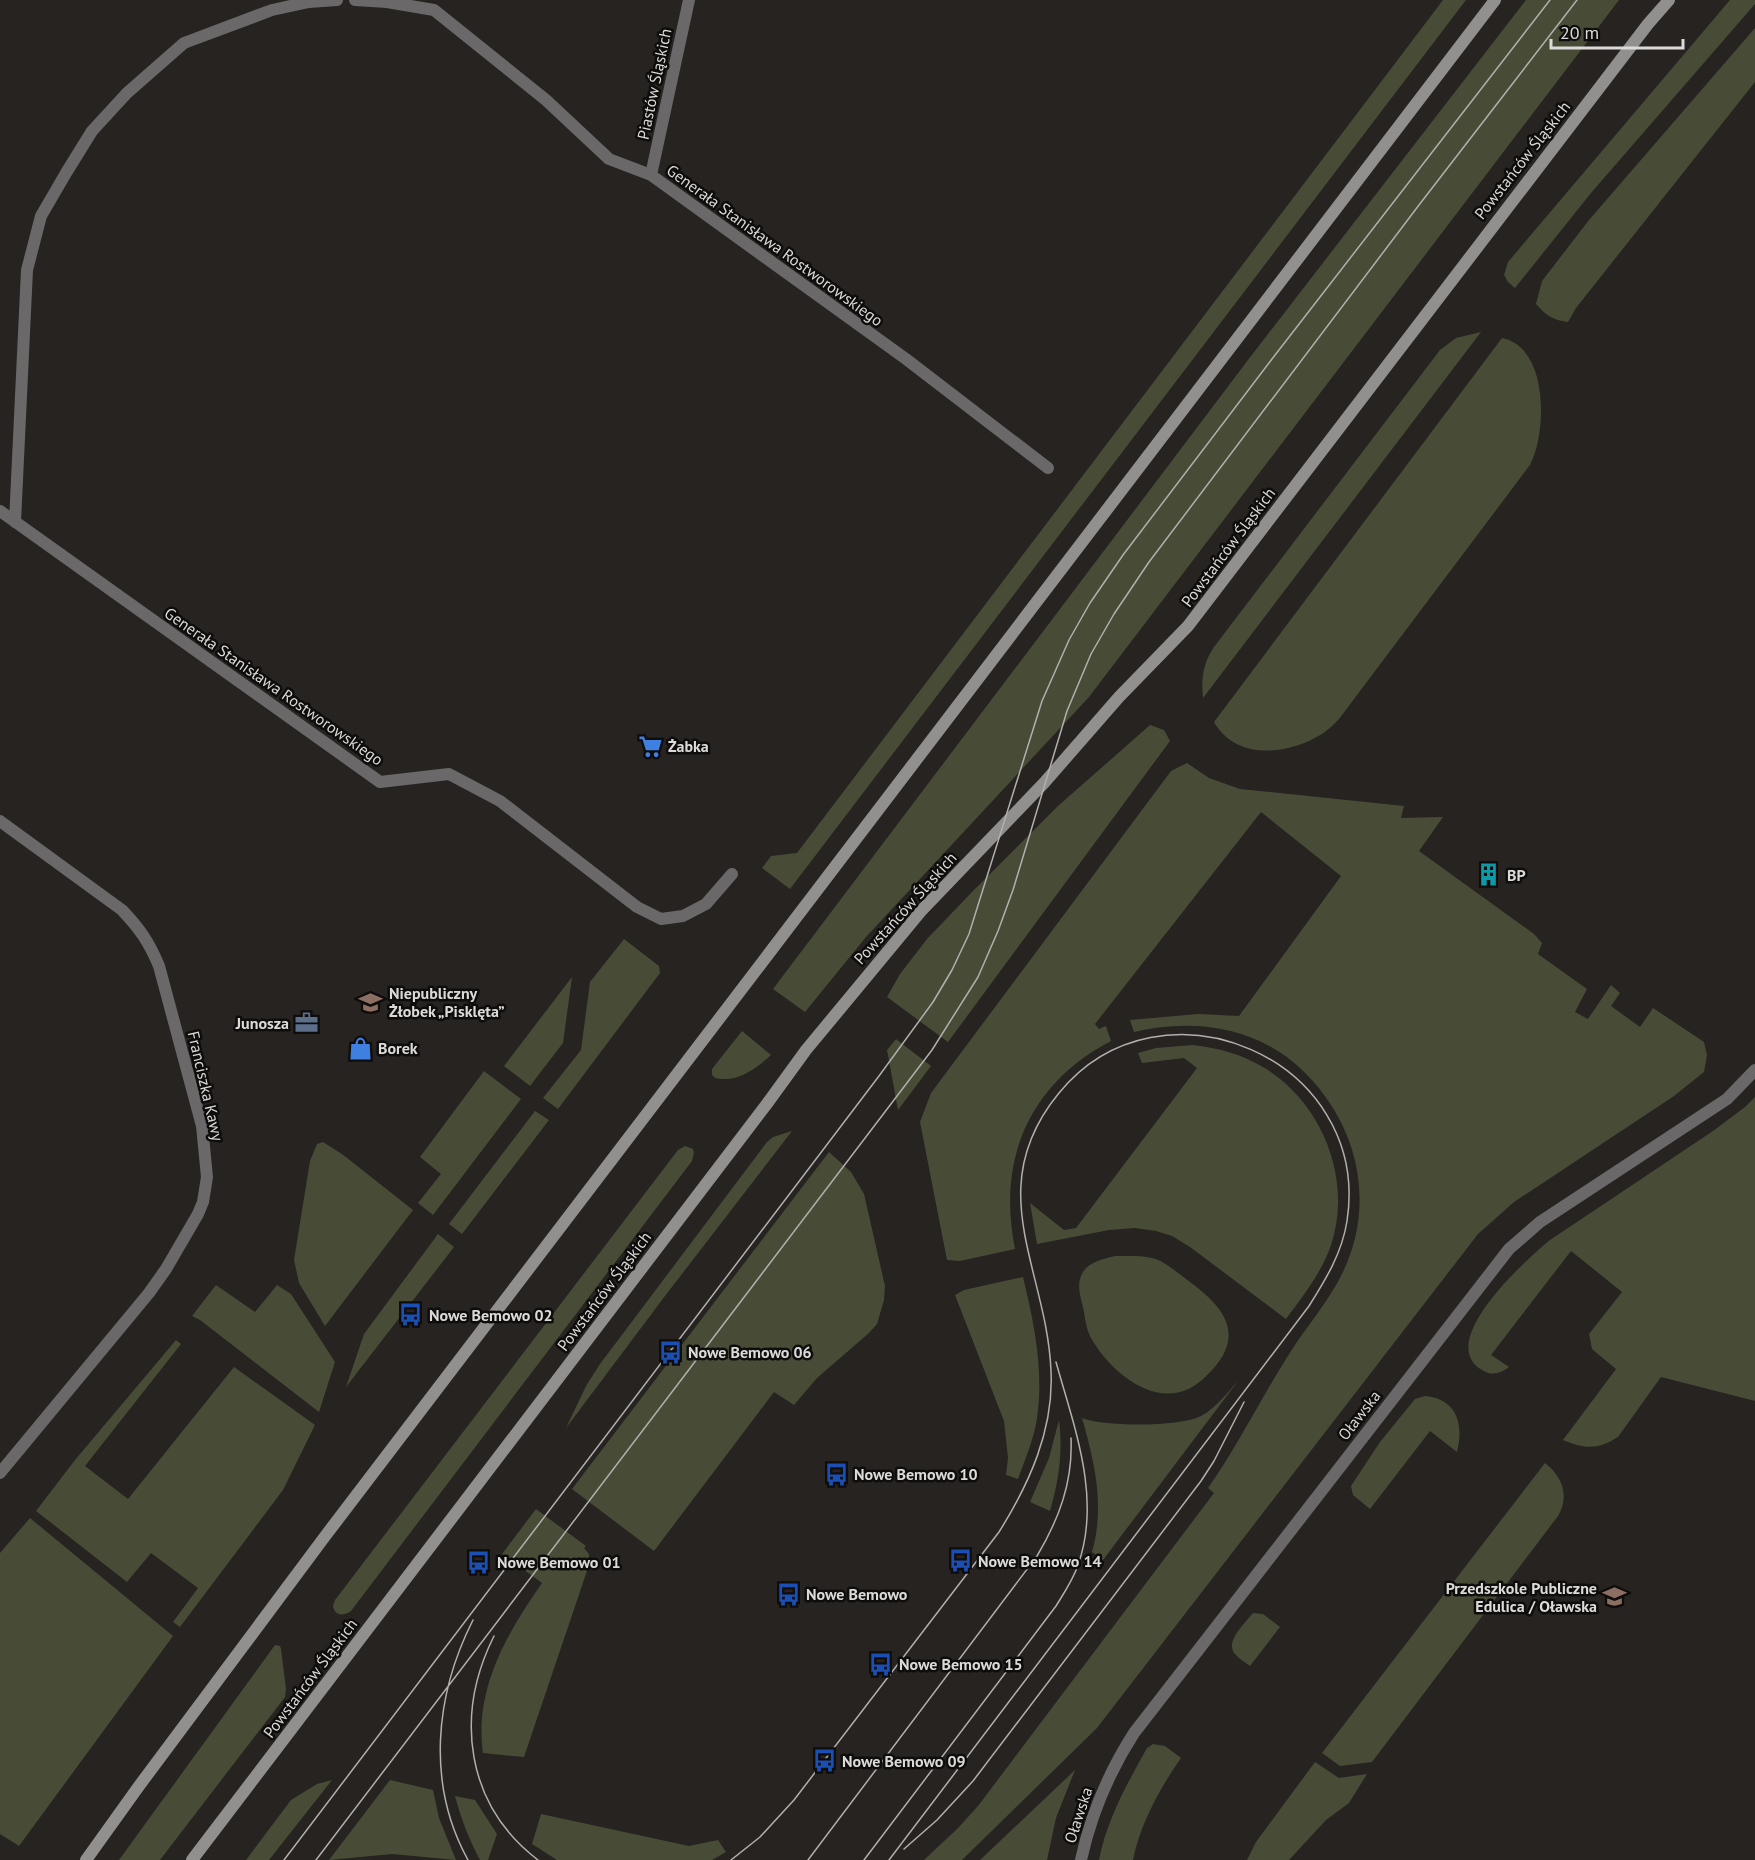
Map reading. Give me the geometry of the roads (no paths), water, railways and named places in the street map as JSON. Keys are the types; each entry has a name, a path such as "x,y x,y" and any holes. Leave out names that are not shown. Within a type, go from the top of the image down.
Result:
{"main road":[{"path":"86,1860 326,1535 1495,0"},
{"name":"Powstańców Śląskich","path":"192,1860 806,1050 922,910 1044,783 1119,697 1188,626 1417,324 1648,24 1669,0"}],"street":[{"path":"15,522 27,270 41,216 66,172 92,131 127,93 184,43 272,10 309,2 337,0"},
{"name":"Generała Stanisława Rostworowskiego","path":"355,0 387,2 434,10 546,100 609,159 651,176 906,359 1048,468"},
{"name":"Piastów Śląskich","path":"651,176 689,0"},
{"name":"Generała Stanisława Rostworowskiego","path":"0,512 380,782 449,774 500,801 637,907 661,919 683,916 706,904 732,874"},
{"name":"Franciszka Kawy","path":"0,820 122,910 138,926 150,944 159,966 202,1126 207,1168 203,1202 166,1269 149,1293 0,1473"},
{"name":"Oławska","path":"1081,1860 1093,1814 1134,1732 1509,1249 1540,1222 1727,1099 1755,1070"}],"tram line":[{"path":"284,1860 933,1002 952,970 969,934 1042,701 1069,640 1090,603 1123,555 1272,359 1550,0"},
{"path":"316,1860 932,1050 978,977 998,931 1013,890 1067,711 1091,654 1114,614 1149,562 1577,0"},
{"path":"731,1860 760,1837 794,1800 999,1532 1029,1476 1044,1435 1051,1393 1047,1334 1024,1230 1021,1196 1024,1163 1036,1128 1059,1093 1102,1056 1151,1037 1202,1036 1251,1049 1294,1076 1327,1115 1346,1164 1347,1221 1337,1255 1309,1306 889,1860"},
{"path":"864,1860 1056,1606 1076,1571 1085,1540 1086,1488 1077,1437 1056,1362"},
{"path":"904,1849 937,1820 973,1781 1201,1481 1214,1461 1244,1402"},
{"path":"808,1860 1037,1556 1052,1528 1063,1500 1070,1470 1071,1438"},
{"path":"468,1860 455,1831 446,1801 441,1770 440,1740 450,1678 473,1620"},
{"path":"494,1636 481,1666 474,1697 471,1728 474,1757 482,1786 495,1813 514,1838 538,1860"}],"place":[{"name":"Żabka","path":"650,746"},
{"name":"BP","path":"1489,875"},
{"name":"Niepubliczny Żłobek „Pisklęta”","path":"371,1002"},
{"name":"Junosza","path":"307,1023"},
{"name":"Borek","path":"360,1048"},
{"name":"Nowe Bemowo 02","path":"411,1315"},
{"name":"Nowe Bemowo 06","path":"670,1352"},
{"name":"Nowe Bemowo 10","path":"836,1474"},
{"name":"Nowe Bemowo 14","path":"960,1561"},
{"name":"Nowe Bemowo 01","path":"479,1562"},
{"name":"Nowe Bemowo","path":"788,1594"},
{"name":"Przedszkole Publiczne Edulica / Oławska","path":"1615,1597"},
{"name":"Nowe Bemowo 15","path":"881,1664"},
{"name":"Nowe Bemowo 09","path":"824,1761"}]}
